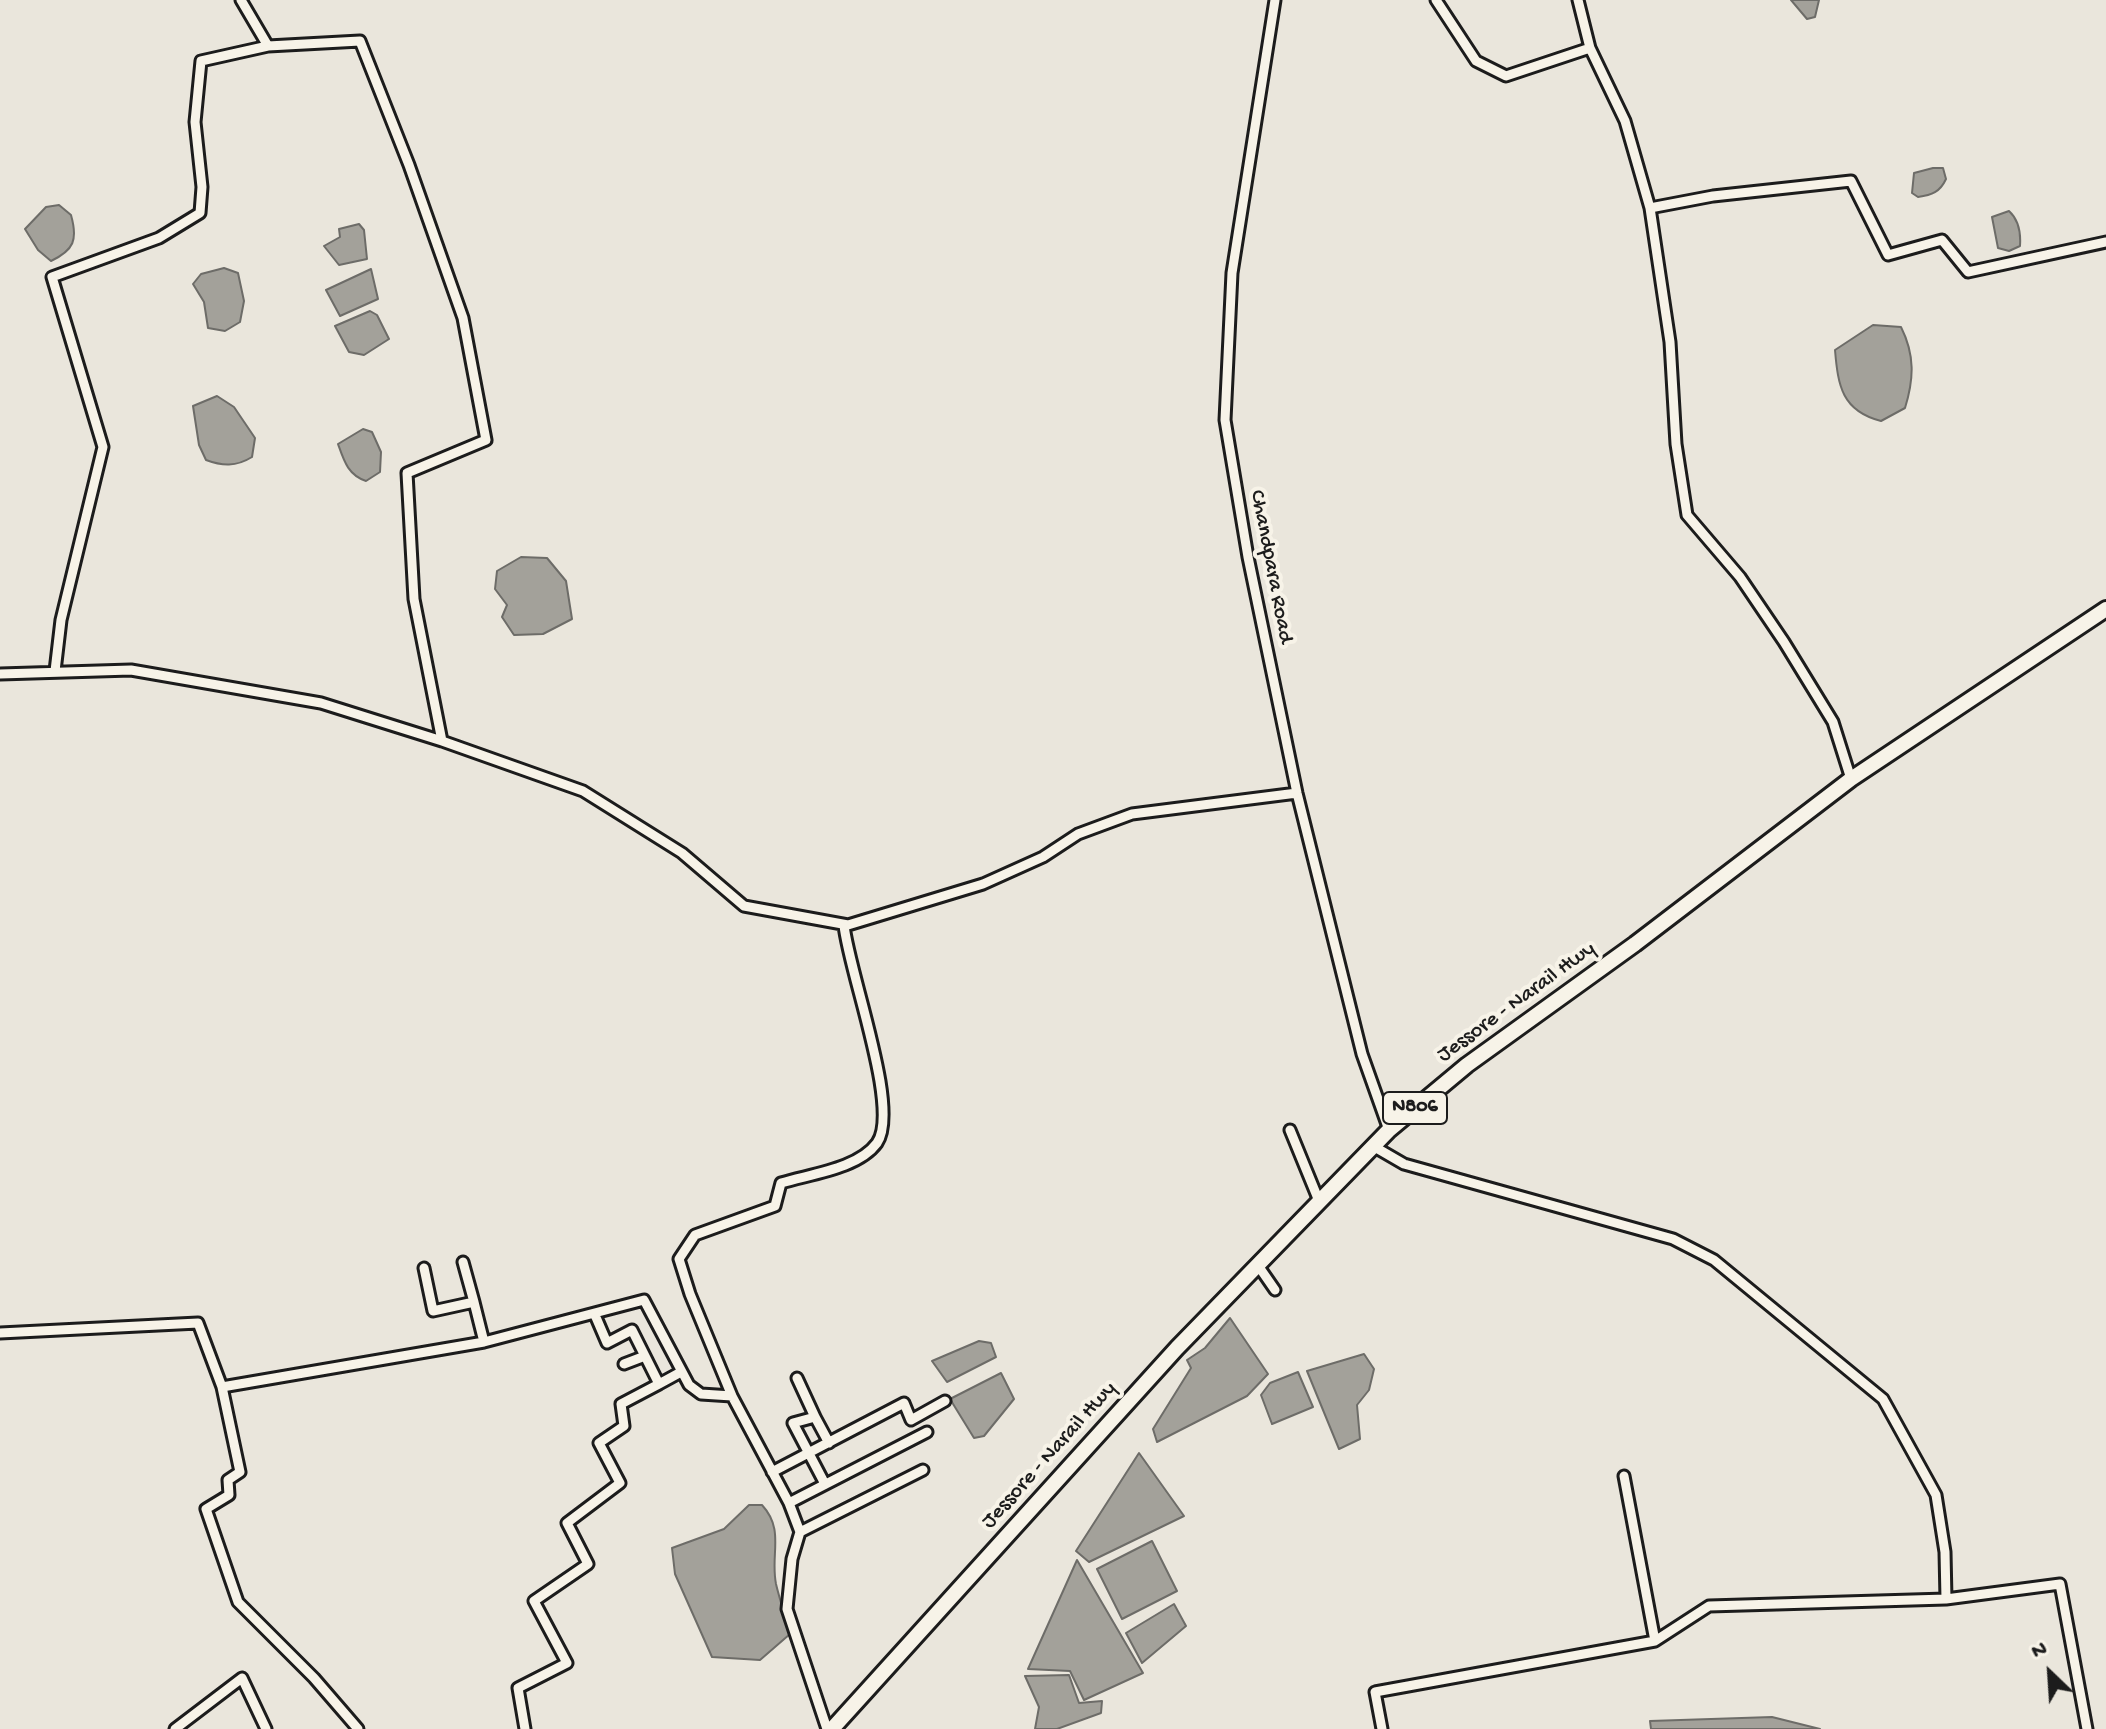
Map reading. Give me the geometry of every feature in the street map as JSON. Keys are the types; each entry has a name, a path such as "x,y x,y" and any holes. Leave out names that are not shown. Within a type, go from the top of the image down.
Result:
{"highway":[{"name":"Jessore - Narail Hwy","path":"829,1729 1257,1264 1389,1130 1467,1065 1635,944 1851,779 2106,609"}],"street":[{"path":"241,0 268,46"},
{"name":"Chandpara Road","path":"1275,0 1232,273 1225,420 1248,557 1297,793 1362,1054 1389,1130"},
{"path":"1436,0 1476,61 1506,76 1590,48"},
{"path":"1578,0 1590,48 1625,121 1650,208 1670,342 1676,444 1687,515 1740,577 1784,642 1833,722 1851,779"},
{"path":"55,671 61,620 103,447 52,277 159,238 200,213 202,187 195,122 201,61 268,46 360,41 463,318 486,440 407,473 414,599 442,741"},
{"path":"1650,208 1713,196 1851,181 1888,255 1942,240 1968,272 2106,242"},
{"path":"0,674 131,670 321,703 442,741 583,791 682,853 744,906 844,925 983,884 1043,857 1078,834 1132,814 1297,793"},
{"path":"829,1729 787,1609 792,1559 800,1532 789,1503 732,1396 679,1259 695,1235 775,1206 781,1183 853,1161 877,1143 884,1123 874,1054 844,925"},
{"path":"1290,1130 1319,1201"},
{"path":"1373,1146 1404,1164 1673,1239 1714,1260 1883,1399 1936,1495 1945,1552 1946,1599"},
{"path":"463,1262 484,1342"},
{"path":"1257,1264 1275,1290"},
{"path":"424,1268 433,1311 474,1302"},
{"path":"222,1387 484,1342 644,1300 689,1385 701,1394 732,1396"},
{"path":"595,1315 607,1343 632,1330 659,1384"},
{"path":"0,1333 198,1323 222,1387 240,1472 228,1480 229,1495 206,1509 238,1602 314,1678 358,1729"},
{"path":"624,1364 645,1356"},
{"path":"525,1729 518,1688 567,1663 534,1601 588,1564 567,1523 620,1483 599,1443 624,1426 621,1404 681,1372"},
{"path":"797,1378 829,1443"},
{"path":"772,1472 904,1403 911,1420 945,1401"},
{"path":"815,1417 793,1423 825,1484"},
{"path":"789,1503 927,1432"},
{"path":"800,1532 923,1470"},
{"path":"1624,1476 1655,1641"},
{"path":"1382,1729 1375,1692 1655,1641 1709,1606 1946,1599 2060,1584 2087,1729"},
{"path":"175,1729 242,1678 266,1729"}],"shaded area":[{"path":"1791,0 1819,0 1815,17 1807,19"},
{"path":"1943,168 1946,179 1941,187 1923,196 1912,193 1914,173"},
{"path":"59,205 71,215 74,238 65,253 51,261 38,250 25,229 46,207"},
{"path":"2009,211 2020,231 2020,246 2009,251 1998,248 1992,217"},
{"path":"359,224 364,230 367,259 339,265 324,246 340,237 339,229"},
{"path":"224,268 238,273 244,301 240,322 225,331 208,328 204,302 193,284 201,274"},
{"path":"371,269 378,299 340,316 326,290"},
{"path":"370,311 377,315 389,339 364,355 349,352 335,326"},
{"path":"1873,325 1901,327 1909,347 1912,367 1905,408 1881,421 1858,411 1844,395 1835,350"},
{"path":"217,396 234,407 255,438 252,457 240,463 223,464 206,460 199,445 193,406"},
{"path":"363,429 372,432 381,452 380,472 366,481 351,471 338,444"},
{"path":"521,557 547,558 566,581 572,619 543,634 514,635 502,617 507,605 495,589 497,571"},
{"path":"1230,1318 1268,1374 1247,1396 1157,1442 1153,1429 1191,1368 1187,1360 1205,1348"},
{"path":"979,1341 991,1343 996,1357 947,1382 932,1361"},
{"path":"1364,1354 1374,1369 1369,1390 1357,1405 1360,1439 1339,1449 1307,1371"},
{"path":"1298,1372 1313,1407 1272,1424 1261,1395 1270,1383"},
{"path":"1001,1373 1014,1399 984,1436 974,1438 950,1399"},
{"path":"1139,1453 1184,1516 1089,1562 1076,1551"},
{"path":"749,1505 762,1505 773,1524 776,1584 790,1634 760,1660 712,1657 675,1574 672,1548 724,1529"},
{"path":"1152,1541 1177,1591 1122,1619 1097,1569"},
{"path":"1077,1560 1143,1673 1084,1700 1070,1671 1028,1669"},
{"path":"1174,1604 1186,1626 1142,1663 1126,1633"},
{"path":"1069,1675 1079,1703 1102,1701 1101,1713 1057,1729 1035,1729 1039,1707 1025,1676"},
{"path":"1772,1717 1820,1729 1651,1729 1650,1721"}]}
